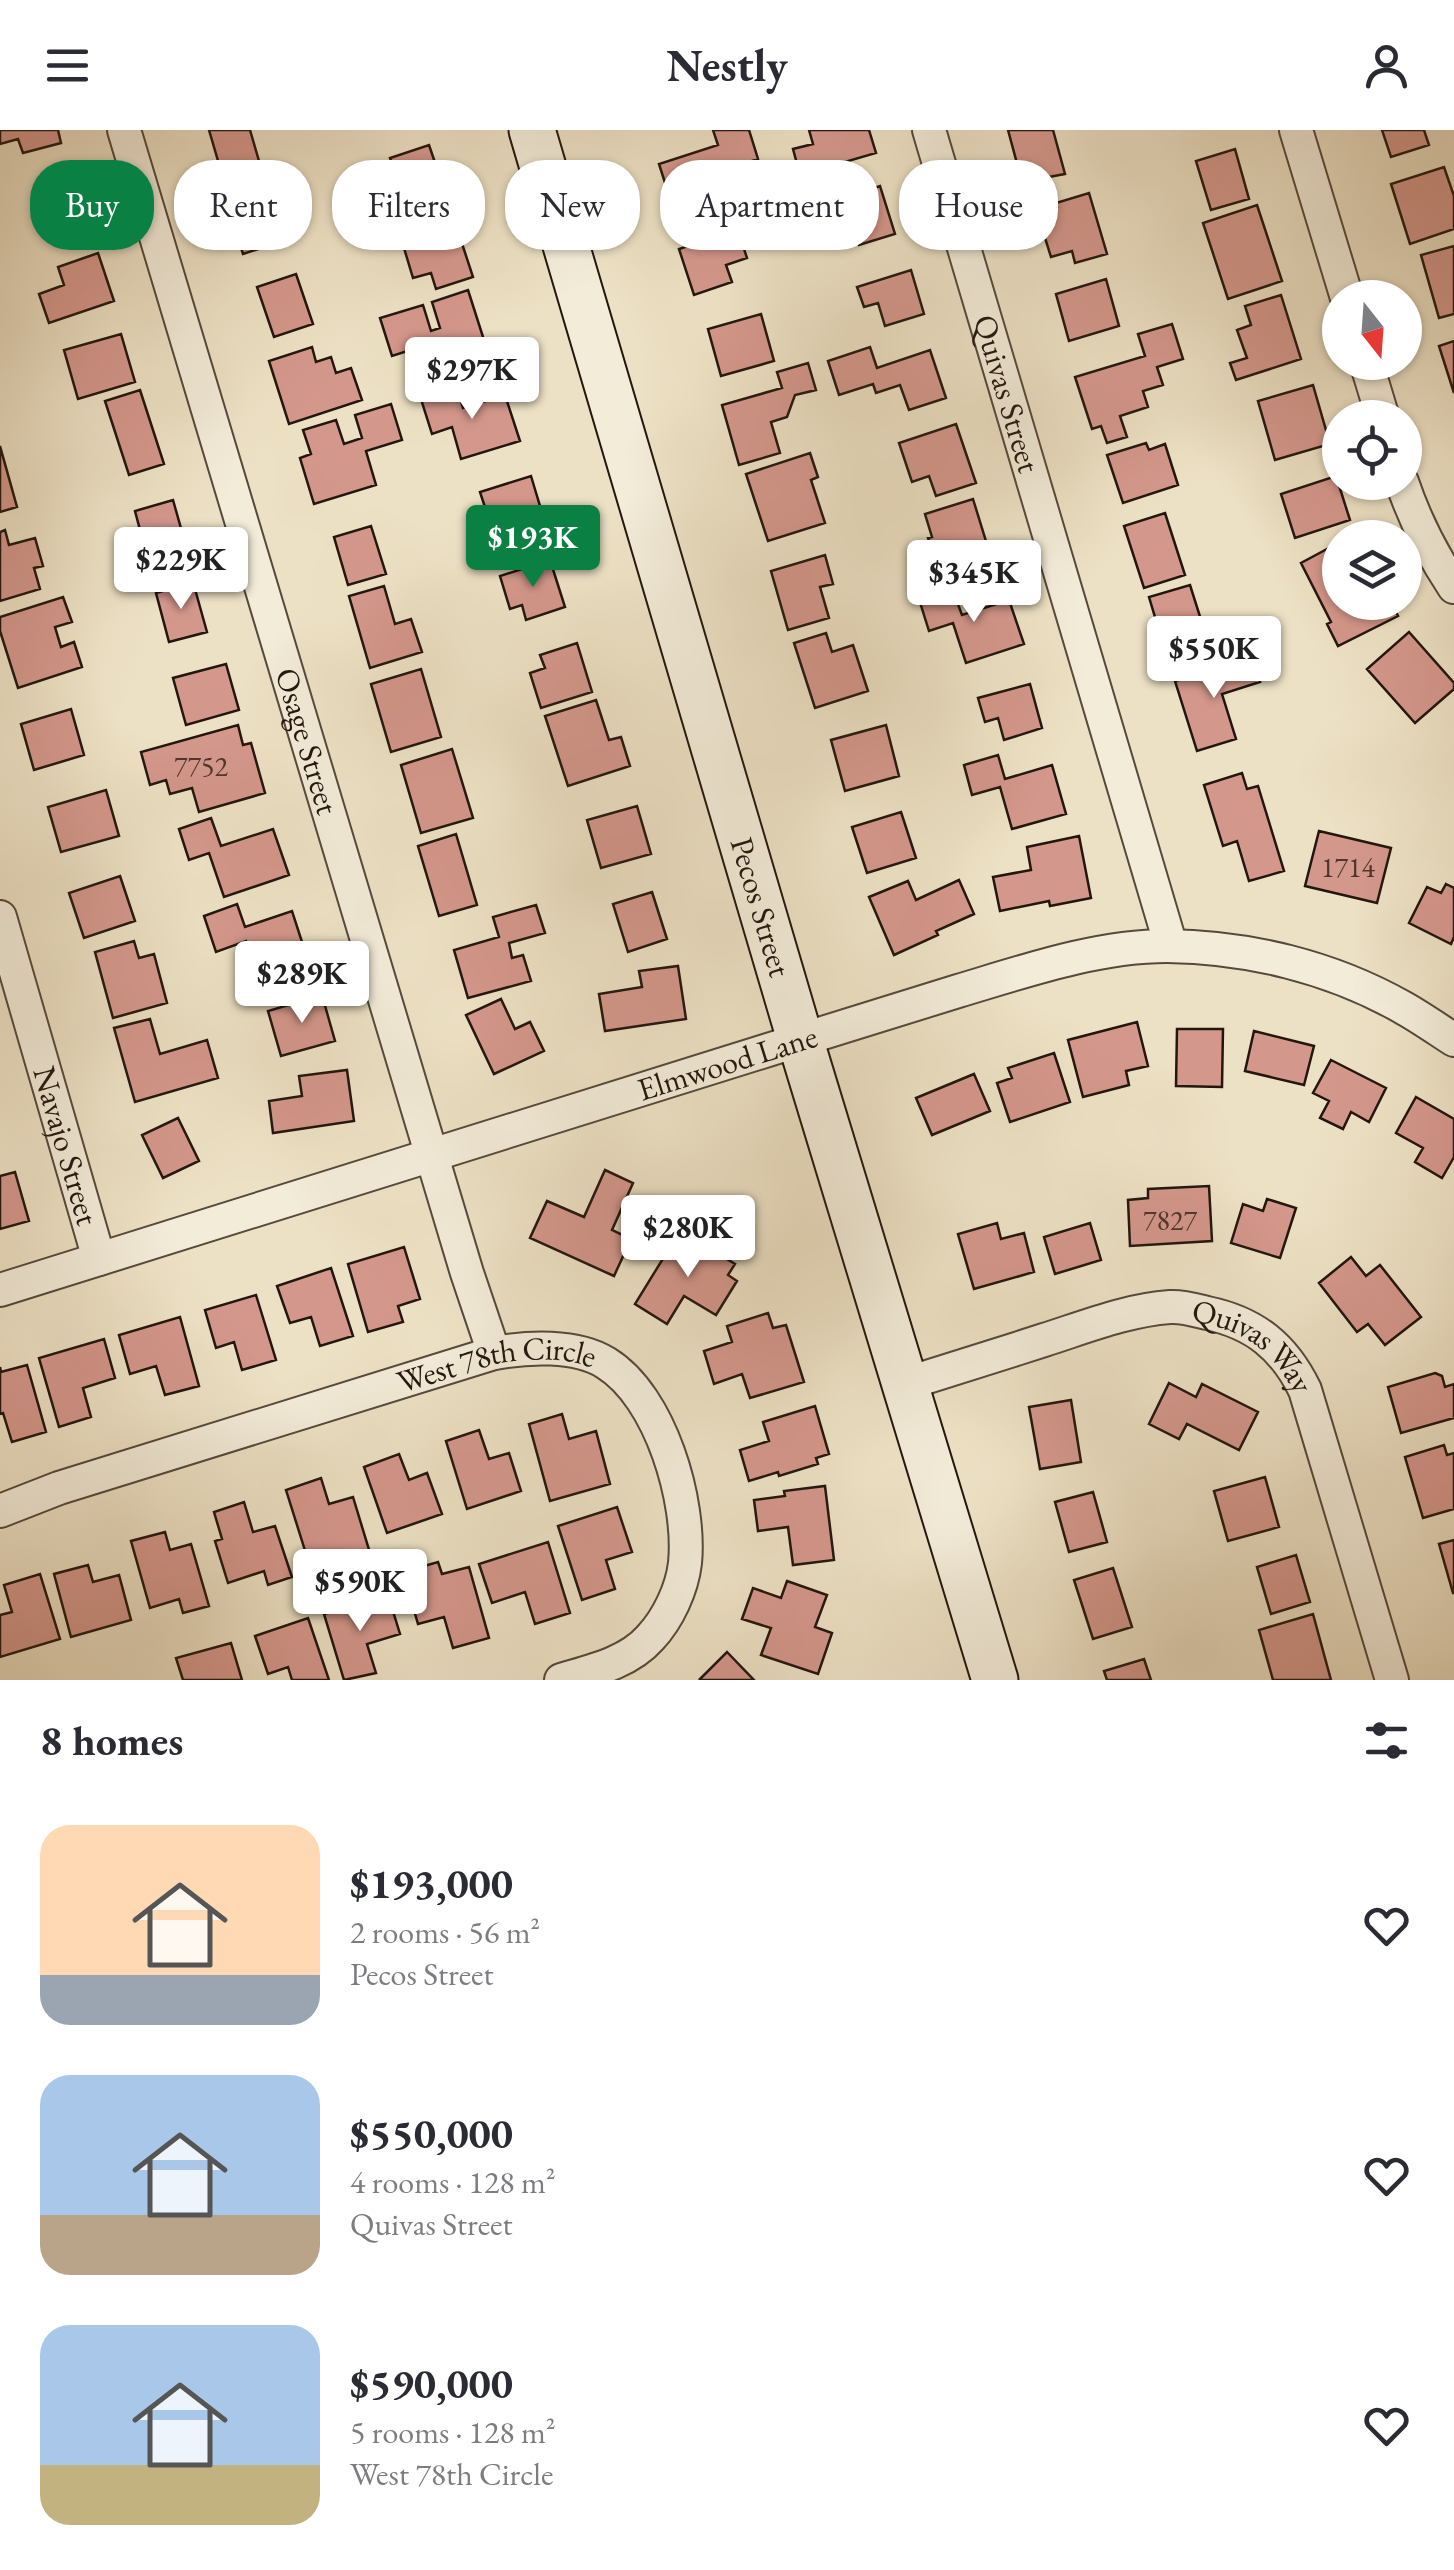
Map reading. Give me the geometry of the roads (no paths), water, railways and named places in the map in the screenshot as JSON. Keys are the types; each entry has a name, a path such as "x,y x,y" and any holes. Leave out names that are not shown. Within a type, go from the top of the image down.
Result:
{"main road":[{"name":"Pecos Street","path":"532,130 800,1040 996,1680"}],"street":[{"name":"Osage Street","path":"124,130 494,1353"},
{"name":"Quivas Street","path":"929,130 1171,946"},
{"path":"1296,130 1341,280"},
{"path":"1408,500 1434,558 1454,587"},
{"name":"Navajo Street","path":"0,917 100,1259"},
{"name":"Elmwood Lane","path":"0,1290 1006,976 1088,956 1171,946 1292,962 1336,976 1402,1006 1454,1040"},
{"name":"Quivas Way","path":"906,1384 1126,1314 1164,1307 1227,1317 1251,1328 1276,1346 1295,1369 1305,1390 1392,1680"},
{"name":"West 78th Circle","path":"0,1512 59,1488 494,1353 529,1347 571,1350 606,1362 637,1392 658,1427 686,1526 685,1566 678,1594 652,1637 633,1654 560,1680"}]}
